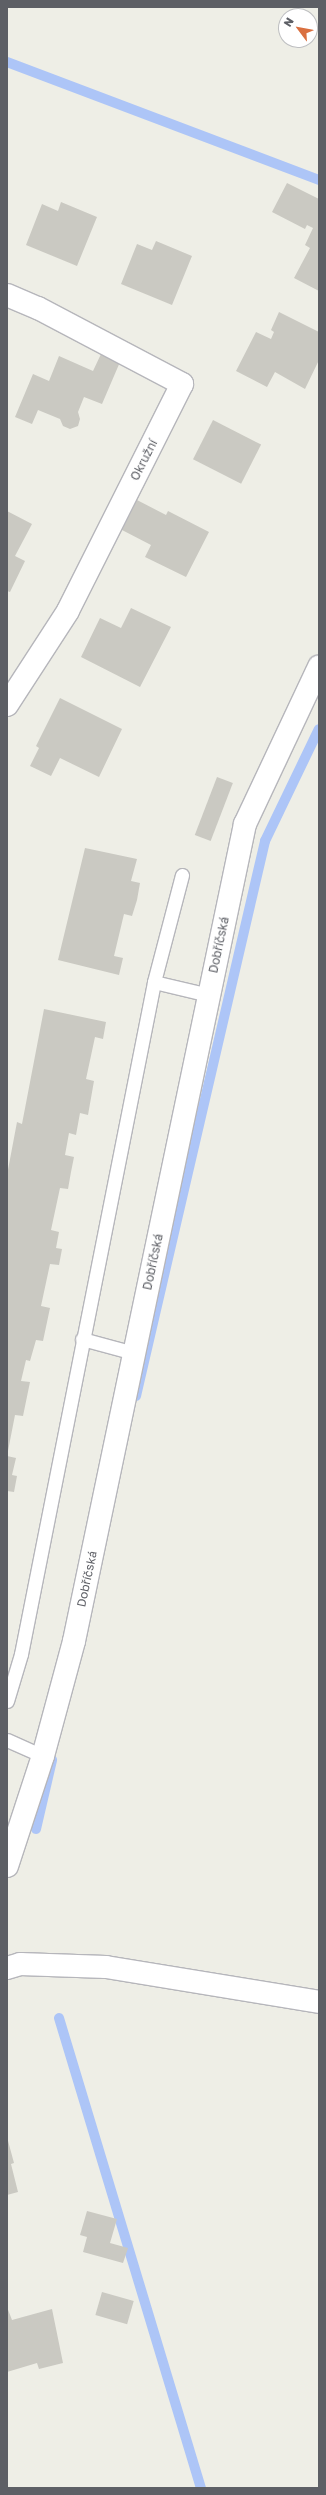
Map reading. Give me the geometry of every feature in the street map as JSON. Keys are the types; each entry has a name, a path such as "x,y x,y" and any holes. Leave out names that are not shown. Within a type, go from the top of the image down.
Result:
{"street":[{"name":"Okružní","path":"7,295 38,308 182,384 68,611 7,705"},
{"name":"Dobříčská","path":"7,1866 43,1756 74,1641 244,824 319,667"},
{"path":"7,1968 20,1964 106,1967 319,2002"}],"lane":[{"path":"7,1701 21,1654 82,1339 154,982 182,876"},
{"path":"154,982 209,995"},
{"path":"82,1339 134,1353"},
{"path":"7,1740 43,1756"}],"building":[{"path":"287,183 319,199 319,291 294,278 310,248 305,245 313,228 307,225 305,229 272,212"},
{"path":"61,202 97,217 77,266 26,245 42,204 58,211"},
{"path":"156,241 192,256 172,305 121,284 137,244 152,250"},
{"path":"279,312 319,332 319,360 305,389 275,372 267,387 236,371 256,332 271,339 274,332 271,330"},
{"path":"101,354 120,362 102,404 84,397 78,412 80,419 78,426 70,429 63,426 60,419 38,410 32,424 15,417 33,374 49,381 59,356 93,371"},
{"path":"213,420 261,445 241,484 193,459"},
{"path":"137,500 166,515 168,511 209,532 186,577 145,557 151,545 122,530"},
{"path":"7,511 32,524 15,556 25,561 10,592 7,591"},
{"path":"131,608 171,627 140,687 81,657 100,618 121,628"},
{"path":"60,698 122,729 99,777 60,758 51,776 30,766 39,748 36,746"},
{"path":"217,777 233,783 211,841 195,835"},
{"path":"85,848 137,859 131,881 140,883 137,900 132,916 124,914 114,956 123,958 119,975 58,960"},
{"path":"44,1009 106,1022 103,1039 95,1037 86,1079 94,1081 88,1115 80,1113 76,1135 69,1133 65,1155 74,1157 68,1189 60,1188 51,1230 59,1232 56,1248 62,1249 59,1265 50,1264 41,1306 50,1308 43,1341 36,1340 30,1361 26,1360 21,1381 30,1382 23,1416 15,1415 8,1451 7,1175 17,1122 22,1124"},
{"path":"7,1456 16,1458 12,1475 17,1476 14,1492 7,1491"},
{"path":"7,2137 14,2163 11,2164 18,2192 7,2195"},
{"path":"87,2211 117,2219 110,2243 128,2248 123,2263 83,2252 87,2237 80,2235"},
{"path":"102,2292 134,2301 127,2324 95,2315"},
{"path":"7,2307 12,2320 52,2309 63,2363 39,2369 37,2363 7,2372"}],"waterway":[{"path":"7,62 319,180"},
{"path":"136,1396 265,841 319,729"},
{"path":"36,1829 52,1760"},
{"path":"59,2018 201,2488"}]}
